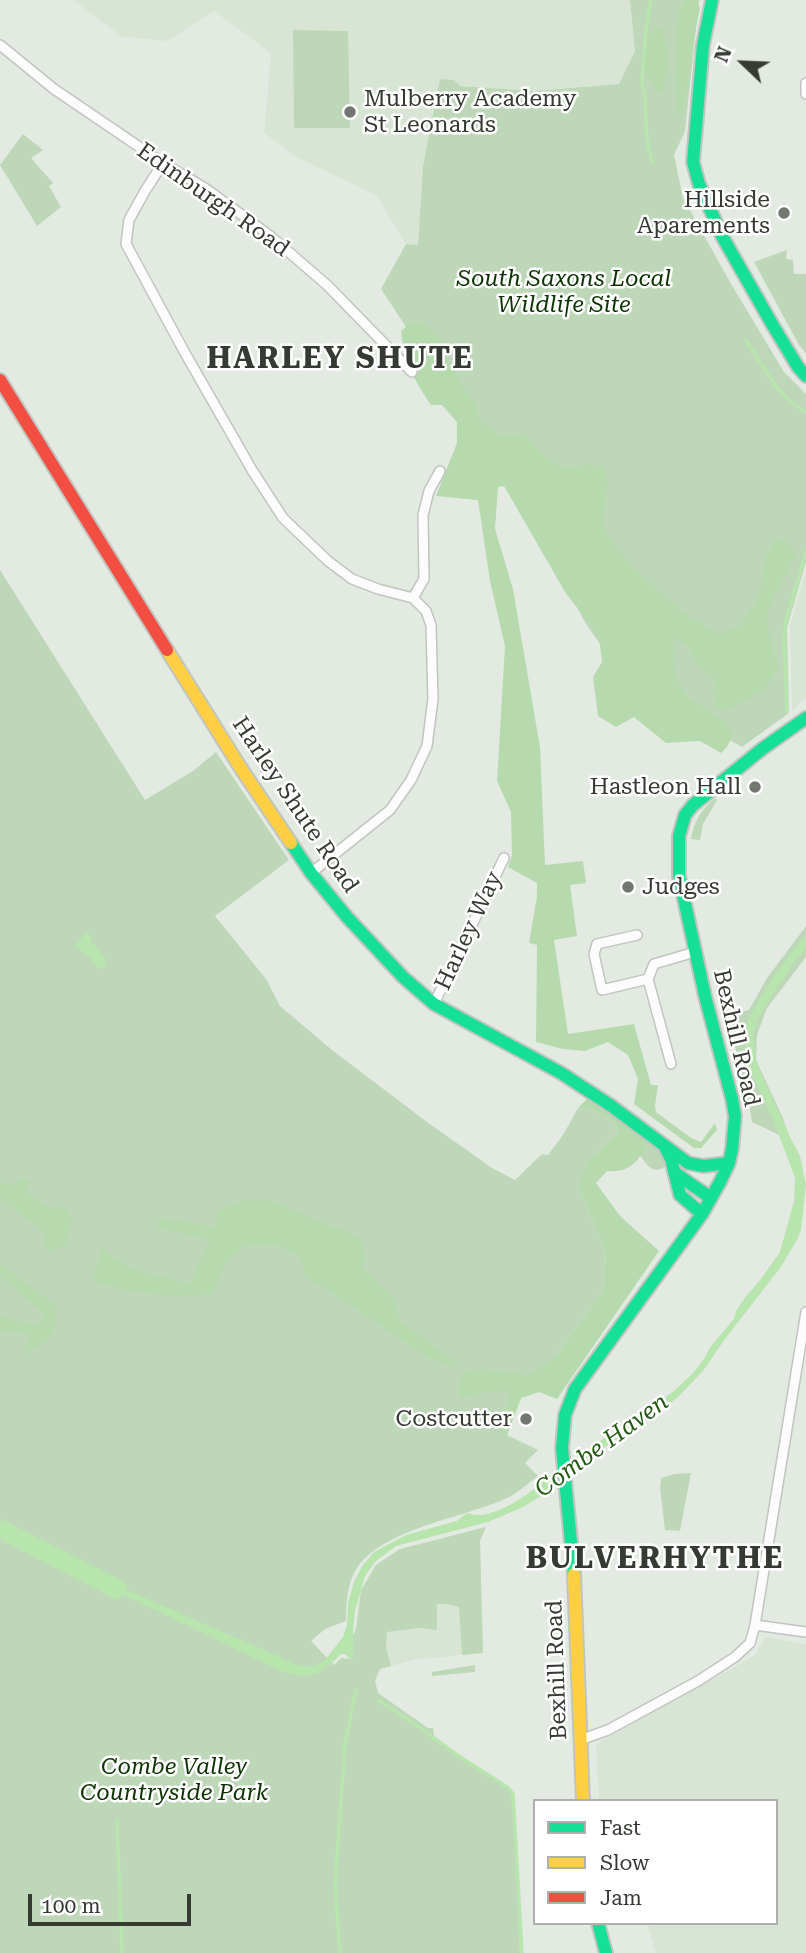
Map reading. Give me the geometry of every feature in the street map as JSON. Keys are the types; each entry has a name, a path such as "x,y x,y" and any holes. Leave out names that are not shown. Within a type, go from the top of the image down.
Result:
{"main road":[{"path":"712,0 703,45 693,162 706,203 722,236 772,324 806,376"},
{"name":"Harley Shute Road","path":"0,380 240,767 311,873 347,917 403,977 434,1004 561,1073 658,1139 688,1163 696,1166 729,1163"},
{"name":"Bexhill Road","path":"583,1799 576,1591 562,1448 565,1415 575,1389 702,1214 729,1163 732,1149 735,1116 679,876 679,836 685,815 693,805 806,718"},
{"name":"Harley Shute Road","path":"665,1147 680,1195 702,1214"},
{"path":"675,1173 711,1198"},
{"path":"599,1925 606,1953"}],"street":[{"name":"Edinburgh Road","path":"0,45 54,89 163,163 208,190 288,251 327,285 412,372"},
{"path":"806,83 806,94"},
{"path":"163,163 129,220 126,244 252,470 283,518 328,561 352,579 413,598 426,611 431,625 433,699 427,746 411,780 390,810 311,873"},
{"path":"413,598 424,579 423,515 429,491 440,471"},
{"name":"Harley Way","path":"434,1004 504,858"},
{"path":"637,934 597,944 594,954 603,990 648,979"},
{"path":"671,1064 648,979 654,964 695,952"},
{"path":"580,1740 608,1730 698,1681 740,1653 750,1643 806,1312"},
{"path":"755,1625 806,1632"}],"shaded area":[{"name":"Mulberry Academy St Leonards","path":"73,0 630,0 635,51 619,84 534,91 460,86 440,79 423,166 418,246 406,244 376,195 296,157 264,133 271,53 214,11 168,41 122,37"},
{"path":"685,0 696,0 700,8 685,110 682,115 677,114 675,89 679,9"},
{"path":"654,28 663,29 667,53 664,92 658,91 645,71 648,37"},
{"path":"411,322 424,323 440,339 448,364 472,399 480,420 497,434 525,433 544,455 556,464 603,468 608,480 603,522 608,538 636,570 681,611 719,634 740,626 759,597 765,559 774,540 784,539 793,549 795,556 768,613 769,633 779,668 765,689 725,711 715,707 715,678 699,665 686,644 673,639 674,677 689,698 725,721 732,737 721,753 700,741 666,743 634,717 616,727 598,716 593,677 602,662 599,636 565,592 504,486 498,487 495,529 513,589 540,747 545,865 583,861 586,883 570,885 577,936 554,940 568,1034 634,1024 651,1085 658,1085 656,1112 691,1138 701,1142 715,1123 717,1130 701,1148 694,1148 634,1104 638,1079 628,1055 608,1042 585,1051 536,1042 537,945 529,943 537,883 508,867 512,855 511,812 497,781 505,646 490,581 478,500 436,496 457,443 457,422 442,405 431,405 411,370 401,331"},
{"path":"806,569 806,698 792,711 790,626"},
{"path":"589,1097 653,1137 635,1162 624,1169 607,1171 596,1183 620,1216 659,1251 557,1399 539,1392 521,1398 507,1435 499,1433 511,1391 479,1393 464,1398 459,1395 459,1391 466,1371 485,1369 528,1376 555,1357 603,1291 606,1252 578,1186 588,1161 618,1129 601,1113 578,1108"},
{"path":"22,1177 31,1181 25,1191 49,1208 63,1207 74,1223 66,1234 65,1249 59,1247 55,1251 47,1248 42,1241 47,1234 0,1198 0,1182 14,1185"},
{"path":"245,1200 271,1201 360,1238 366,1259 360,1266 395,1301 400,1322 459,1364 454,1368 431,1359 305,1277 302,1259 281,1246 244,1246 225,1263 213,1294 152,1294 93,1281 103,1249 139,1271 190,1284 210,1240 158,1228 157,1223 162,1218 215,1227 218,1211"},
{"path":"0,1264 54,1304 56,1323 50,1337 22,1355 31,1334 0,1330 0,1317 37,1325 44,1320 41,1312 2,1278"},
{"path":"480,1541 483,1653 417,1659 380,1669 377,1619"},
{"path":"766,1637 806,1644 806,1953 656,1953 648,1925 778,1925 778,1799 599,1799 596,1744 754,1656"}],"green space":[{"name":"South Saxons Local Wildlife Site","path":"630,0 699,0 685,131 674,155 683,198 784,372 806,394 806,562 787,628 789,713 742,747 627,682 586,624 506,478 381,289 406,244 418,245 423,166 440,79 454,80 460,86 534,91 619,84 635,51"},
{"path":"293,30 348,31 350,128 294,128"},
{"path":"23,134 43,150 31,158 53,183 49,186 61,207 37,226 0,165"},
{"path":"787,250 786,259 793,260 794,274 806,274 806,353 799,345 754,262"},
{"name":"Combe Valley Countryside Park","path":"0,570 145,800 193,771 216,752 289,860 215,916 266,979 280,1006 332,1050 427,1122 492,1168 515,1180 542,1154 548,1155 578,1108 601,1113 618,1129 595,1154 578,1186 606,1252 603,1291 555,1357 539,1392 521,1398 507,1435 538,1450 525,1463 538,1476 507,1498 405,1534 369,1554 351,1580 346,1621 325,1629 311,1641 334,1665 341,1658 350,1659 350,1643 356,1629 361,1590 376,1565 400,1549 486,1527 480,1541 483,1653 462,1655 459,1607 437,1604 437,1630 419,1628 387,1632 386,1648 391,1666 380,1669 375,1681 378,1693 428,1728 433,1728 434,1737 513,1793 520,1953 0,1953"},
{"path":"715,798 717,800 703,824 700,840 691,839 699,816"},
{"path":"806,926 806,957 767,1008 757,1035 756,1060 783,1118 790,1140 752,1122 727,1016 749,1010 767,978"},
{"path":"653,1137 667,1161 666,1166 657,1170 651,1168 640,1155"},
{"path":"691,1473 680,1531 665,1530 661,1478"},
{"path":"475,1665 475,1672 432,1676 432,1672"}],"water":[{"path":"86,932 107,960 105,967 101,969 75,946"},
{"path":"806,934 806,949 794,962 766,1005 756,1023 753,1037 760,1071 800,1156 806,1184 801,1230 780,1268 703,1371 677,1398 578,1464 541,1496 521,1508 488,1522 396,1546 376,1561 365,1576 355,1611 353,1660 341,1654 328,1667 315,1674 301,1676 283,1672 94,1578 109,1582 300,1666 314,1666 325,1660 343,1637 354,1582 374,1552 406,1535 457,1521 467,1513 487,1514 507,1506 673,1392 704,1359 711,1346 734,1319 746,1296 780,1252 794,1201 795,1178 773,1119 752,1075 745,1053 744,1038 747,1022 755,1007 775,974"}],"waterway":[{"path":"651,0 642,83 647,140 652,162"},
{"path":"746,340 779,390 806,412"},
{"path":"787,711 784,637 806,552"},
{"name":"Combe Haven","path":"0,1529 117,1589"},
{"path":"340,1953 335,1885 345,1744 356,1690"},
{"path":"378,1700 507,1787 513,1794 522,1953"},
{"path":"117,1820 122,1953"}],"traffic: fast":[{"path":"712,0 703,45 693,162 699,184 722,236 772,324 806,376"},
{"path":"574,1574 562,1448 565,1415 575,1389 702,1214 729,1163 732,1149 735,1116 679,876 679,836 685,815 693,805 762,749 806,718"},
{"path":"291,843 311,873 347,917 403,977 434,1004 561,1073 610,1105 688,1163 703,1166 729,1163"},
{"path":"665,1147 671,1159 680,1195 702,1214"},
{"path":"675,1173 711,1198"},
{"path":"599,1925 606,1953"}],"traffic: slow":[{"path":"167,650 291,843"},
{"path":"574,1574 583,1799"}],"traffic: jam":[{"path":"0,380 167,650"}],"place":[{"name":"Mulberry Academy St Leonards","path":"350,112"},
{"name":"Hillside Aparements","path":"784,213"},
{"name":"Hastleon Hall","path":"755,787"},
{"name":"Judges","path":"628,887"},
{"name":"Costcutter","path":"526,1419"}],"district":[{"name":"HARLEY SHUTE","path":"340,359"},
{"name":"BULVERHYTHE","path":"655,1559"}]}
